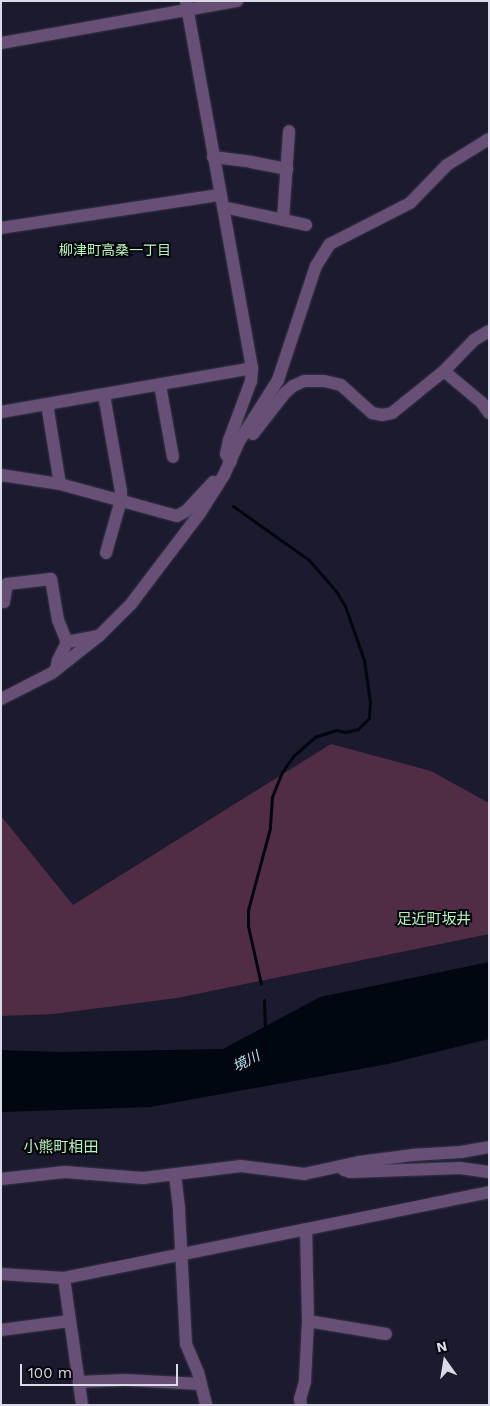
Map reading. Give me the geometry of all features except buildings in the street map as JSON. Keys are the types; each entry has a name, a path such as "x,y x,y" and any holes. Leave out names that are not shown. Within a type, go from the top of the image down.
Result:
{"street":[{"path":"1,43 187,6 237,1"},
{"path":"187,6 252,368 252,381 229,440 226,454 231,462"},
{"path":"283,220 289,131"},
{"path":"1,699 56,670 99,636 131,604 168,556 224,475 238,443 278,380 316,266 330,244 410,203 447,165 489,139"},
{"path":"213,157 287,169"},
{"path":"1,228 221,201 306,225"},
{"path":"238,443 250,437 285,393 293,386 304,381 324,381 341,385 372,412 382,416 392,413 444,371 474,340 489,331"},
{"path":"1,412 252,368"},
{"path":"444,371 482,403 489,413"},
{"path":"160,385 173,457"},
{"path":"104,395 121,500 106,553"},
{"path":"48,404 60,484"},
{"path":"1,475 60,484 177,516 224,475"},
{"path":"1,602 4,602 7,584 51,579 58,620 67,642 58,660 56,670"},
{"path":"67,642 99,636"},
{"path":"1,1178 65,1172 134,1178 241,1166 304,1174 412,1155 460,1152 489,1147"},
{"path":"341,1166 344,1170 350,1172 460,1168 489,1172"},
{"path":"174,1174 181,1250 186,1344 202,1384 206,1405"},
{"path":"1,1274 64,1278 181,1250 306,1230 489,1192"},
{"path":"301,1405 300,1399 305,1381 308,1321 306,1230"},
{"path":"64,1278 82,1405"},
{"path":"1,1330 70,1321"},
{"path":"308,1321 386,1334"},
{"path":"79,1382 125,1380 202,1384"}],"shaded area":[{"path":"331,744 431,771 489,803 489,934 177,998 53,1014 1,1016 1,816 73,905"}],"water":[{"name":"境川","path":"489,962 489,1039 388,1064 150,1107 1,1112 1,1050 62,1052 223,1049 320,997"}],"waterway":[{"path":"233,506 309,560 336,591 345,606 364,660 370,702 369,718 358,729 345,732 336,730 315,737 294,755 282,772 272,797 270,828 248,910 248,926 261,984"},
{"path":"264,1000 265,1031"},
{"path":"257,1233 429,1198"},
{"path":"114,1261 143,1256"}],"district":[{"name":"柳津町高桑一丁目","path":"115,250"},
{"name":"足近町坂井","path":"434,920"},
{"name":"小熊町相田","path":"61,1148"}]}
